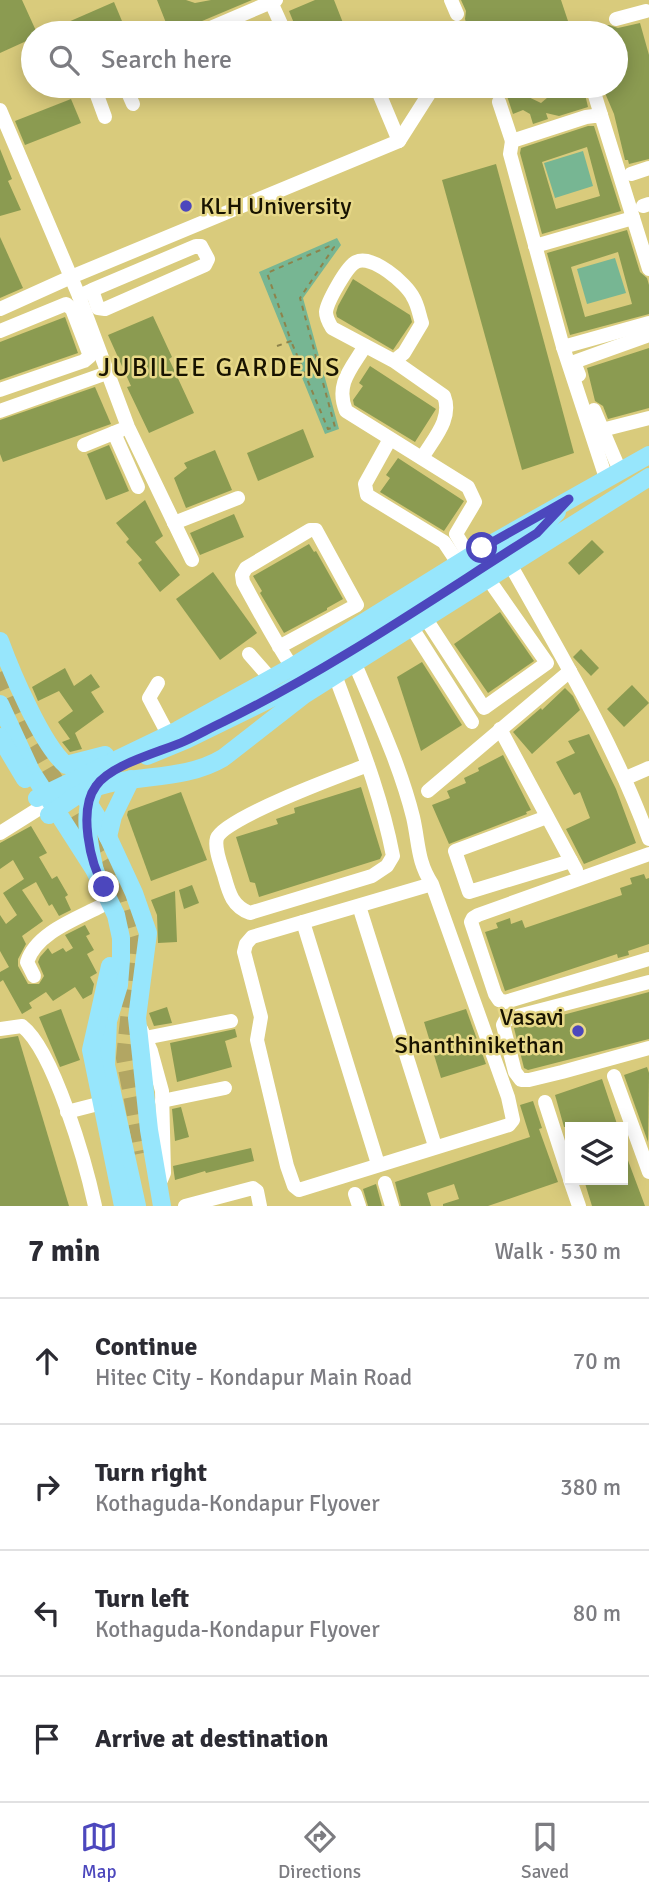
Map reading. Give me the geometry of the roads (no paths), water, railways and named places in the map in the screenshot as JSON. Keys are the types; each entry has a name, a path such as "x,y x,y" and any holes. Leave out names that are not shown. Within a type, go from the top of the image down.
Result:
{"main road":[{"path":"43,806 141,747 292,667 364,624 462,557 649,455"},
{"path":"78,786 195,772 209,767 304,695 493,586 511,566 649,477"},
{"path":"94,871 88,806 91,794 102,779 120,768 186,740 286,691 537,533 569,499"},
{"path":"0,641 42,734 66,765 141,747"},
{"path":"0,704 32,771 94,871 117,915 121,938 119,985 108,1021 106,1065 137,1206"},
{"path":"1,742 86,873 101,906 110,936 111,957 107,982 100,1001 91,1050 122,1206"},
{"path":"107,836 113,816 131,779"},
{"path":"78,786 107,836 134,893 148,933 137,1018 149,1130 160,1197"},
{"path":"143,1153 154,1206"}],"street":[{"path":"227,21 273,1 280,21"},
{"path":"616,19 648,14"},
{"path":"98,98 105,117"},
{"path":"130,98 133,104"},
{"path":"381,98 399,141"},
{"path":"0,309 71,276 399,141 426,98"},
{"path":"596,98 649,269"},
{"path":"499,102 512,141 510,154 563,347 613,475"},
{"path":"1,115 71,276 85,293 98,308 105,309 205,265 208,259 201,246 196,246 85,293"},
{"path":"512,141 586,117 601,115"},
{"path":"631,174 649,168"},
{"path":"535,246 633,218"},
{"path":"394,361 404,353 422,323 418,307 412,294 388,270 363,260 354,262 347,269 326,311 327,321 332,328 394,361 443,396 447,406 445,419 422,458"},
{"path":"85,293 107,373 128,427 192,560"},
{"path":"0,331 66,304 72,309 90,356 84,361 0,390"},
{"path":"563,347 649,323"},
{"path":"613,475 602,430 574,362 649,335"},
{"path":"365,346 342,384 341,398 346,411 473,492 475,502 450,538"},
{"path":"0,411 107,373"},
{"path":"602,430 649,418"},
{"path":"84,445 128,427"},
{"path":"114,433 138,487"},
{"path":"390,439 365,484 367,495 450,538 462,557"},
{"path":"174,523 238,498"},
{"path":"292,667 243,582 242,575 246,568 310,530 316,530 357,605 364,624"},
{"path":"511,566 626,778 649,839"},
{"path":"425,627 484,708 547,663 493,586"},
{"path":"279,648 357,605"},
{"path":"425,627 472,722"},
{"path":"249,654 271,679"},
{"path":"355,664 389,745 413,819 423,870 432,884 508,1097 513,1120 509,1125 299,1190 294,1186 287,1166 257,1040 261,1017 244,952 246,944 252,937 432,884"},
{"path":"428,791 570,671"},
{"path":"334,676 368,765 386,816 393,856 387,866 372,876 250,913 238,908 230,896 219,856 216,840 220,834 241,819 279,800 368,765"},
{"path":"158,682 149,698 168,734"},
{"path":"500,729 576,870"},
{"path":"626,778 649,768"},
{"path":"0,833 43,806"},
{"path":"547,817 455,851 469,892 649,854"},
{"path":"576,870 473,918 471,922 499,1000 505,1002 649,959"},
{"path":"34,976 27,962 33,949 52,933 101,906"},
{"path":"359,906 435,1146"},
{"path":"303,922 378,1164"},
{"path":"649,982 514,1017 503,1025 515,1072 521,1080 649,1048"},
{"path":"137,1018 151,1051 162,1091 164,1173 160,1197"},
{"path":"145,1038 231,1021"},
{"path":"0,1029 22,1026 33,1035 52,1071 67,1112 86,1166 95,1206"},
{"path":"614,1076 649,1172"},
{"path":"162,1101 225,1088"},
{"path":"545,1102 565,1164"},
{"path":"67,1112 102,1103"},
{"path":"385,1183 392,1206"},
{"path":"572,1185 579,1206"},
{"path":"185,1206 253,1188 257,1191 260,1206"}],"tunnel":[{"path":"0,672 24,728 117,888 136,952 125,1058 143,1153"}],"place":[{"name":"KLH University","path":"186,206"},
{"name":"Vasavi Shanthinikethan","path":"578,1031"}],"district":[{"name":"JUBILEE GARDENS","path":"220,367"}]}
